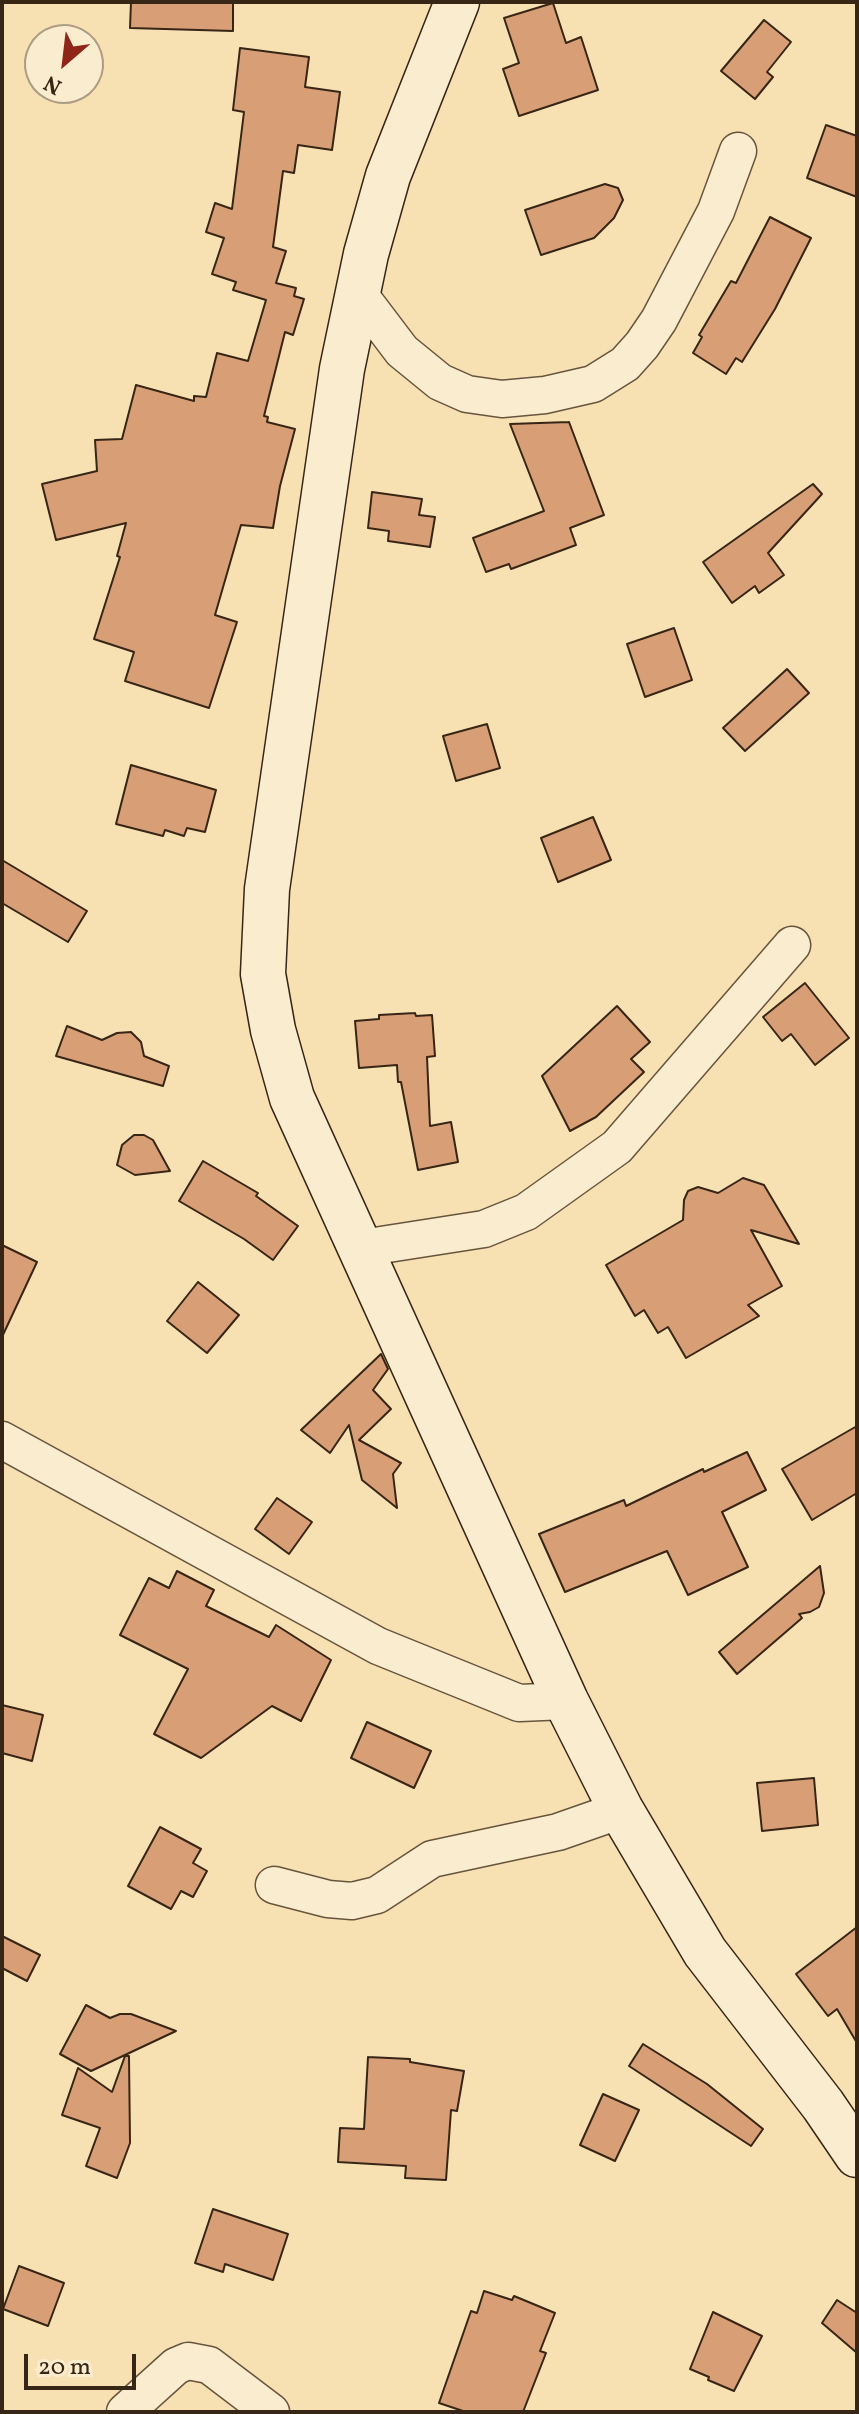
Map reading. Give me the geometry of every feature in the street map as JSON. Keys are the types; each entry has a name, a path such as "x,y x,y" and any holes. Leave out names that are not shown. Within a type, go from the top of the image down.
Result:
{"street":[{"path":"457,2 388,176 366,254 342,369 267,889 263,974 273,1030 292,1098 566,1701 621,1810 705,1952 823,2105 857,2155"},
{"path":"358,293 402,351 440,382 467,394 502,399 545,395 593,384 625,364 659,320 716,211 738,151"},
{"path":"362,1248 484,1229 526,1212 617,1147 792,945"},
{"path":"2,1440 378,1646 519,1703 566,1701"},
{"path":"274,1885 328,1899 352,1901 377,1895 432,1859 558,1832 621,1810"},
{"path":"125,2412 176,2366 188,2361 209,2365 271,2412"}],"building":[{"path":"131,2 233,2 233,31 130,28"},
{"path":"553,3 566,43 581,37 598,90 519,116 503,69 519,63 504,18"},
{"path":"764,20 791,42 767,72 773,77 755,99 721,71"},
{"path":"240,48 309,57 305,87 340,92 332,150 298,145 294,173 283,171 273,247 286,251 276,283 296,288 294,296 304,299 293,335 285,332 264,416 268,417 267,422 295,429 273,528 241,525 215,615 237,622 209,708 125,681 134,652 94,639 120,557 117,556 126,523 56,540 42,484 97,471 95,440 122,439 136,385 194,401 194,396 206,397 217,353 248,361 266,300 233,290 236,282 212,274 224,238 206,232 215,203 232,209 244,112 233,110"},
{"path":"826,125 857,136 857,197 807,178"},
{"path":"605,184 618,188 623,200 614,218 594,238 541,255 525,210"},
{"path":"770,217 811,238 775,309 742,362 736,358 726,374 693,353 702,337 699,335 731,281 736,283"},
{"path":"569,422 604,515 570,528 576,545 511,569 509,564 486,572 473,538 544,511 510,424"},
{"path":"813,484 822,494 768,553 784,575 759,593 755,586 732,603 703,562"},
{"path":"372,492 422,499 419,515 435,517 430,547 388,541 389,531 368,528"},
{"path":"674,628 692,680 645,697 627,644"},
{"path":"787,669 809,693 745,751 723,728"},
{"path":"487,724 500,768 456,781 443,736"},
{"path":"131,765 216,790 205,832 187,828 184,836 165,830 163,836 116,824"},
{"path":"593,817 611,860 558,882 541,838"},
{"path":"2,860 87,911 68,942 2,903"},
{"path":"805,983 849,1038 815,1065 791,1034 782,1041 763,1017"},
{"path":"617,1006 650,1042 631,1059 644,1072 596,1117 570,1131 542,1076"},
{"path":"415,1013 416,1016 432,1015 435,1056 427,1057 430,1126 451,1122 458,1162 418,1170 397,1065 359,1068 355,1021 379,1019 379,1015"},
{"path":"67,1026 102,1040 117,1033 131,1032 141,1042 144,1056 169,1066 163,1086 56,1056"},
{"path":"134,1135 144,1135 153,1140 170,1171 135,1175 117,1165 122,1145"},
{"path":"203,1161 258,1193 256,1196 298,1226 273,1260 179,1201"},
{"path":"743,1178 764,1185 799,1244 751,1230 782,1286 748,1305 759,1316 686,1358 668,1327 658,1333 644,1310 635,1316 606,1265 683,1220 684,1200 688,1191 698,1187 718,1193"},
{"path":"2,1245 37,1262 2,1337"},
{"path":"198,1282 239,1315 207,1353 167,1321"},
{"path":"381,1354 388,1369 373,1390 391,1409 359,1440 401,1463 393,1474 397,1508 362,1480 349,1425 330,1453 301,1430"},
{"path":"857,1426 857,1493 812,1520 782,1469"},
{"path":"747,1452 766,1490 722,1512 748,1567 688,1595 667,1551 565,1592 539,1534 624,1500 626,1506 703,1469 704,1472"},
{"path":"277,1498 312,1522 289,1554 255,1529"},
{"path":"820,1566 824,1593 819,1607 799,1614 802,1618 737,1674 719,1652"},
{"path":"177,1571 214,1590 206,1606 269,1637 276,1625 331,1660 301,1721 272,1706 201,1758 154,1734 188,1669 120,1635 149,1578 169,1588"},
{"path":"2,1705 43,1715 32,1761 2,1753"},
{"path":"367,1722 431,1751 414,1788 351,1758"},
{"path":"814,1778 818,1825 762,1831 757,1783"},
{"path":"160,1827 201,1849 193,1863 207,1871 193,1897 181,1891 171,1909 128,1886"},
{"path":"857,1927 857,2043 837,2009 828,2016 796,1974"},
{"path":"2,1936 40,1955 27,1981 2,1968"},
{"path":"86,2005 110,2018 131,2014 176,2031 91,2071 60,2054"},
{"path":"643,2044 707,2084 763,2129 751,2146 629,2066"},
{"path":"125,2056 129,2056 130,2143 117,2178 86,2166 100,2128 62,2115 78,2068 112,2092"},
{"path":"368,2057 410,2059 410,2062 464,2071 457,2111 451,2110 446,2180 405,2178 406,2166 338,2162 340,2128 364,2129"},
{"path":"603,2094 639,2110 615,2161 580,2145"},
{"path":"213,2209 288,2234 273,2280 225,2264 223,2272 195,2263"},
{"path":"19,2266 64,2283 48,2326 3,2309"},
{"path":"484,2291 512,2300 514,2296 555,2313 540,2351 546,2353 523,2412 466,2412 439,2403 471,2311 477,2313"},
{"path":"837,2300 857,2313 857,2353 822,2323"},
{"path":"713,2312 762,2336 734,2391 690,2369"}]}
